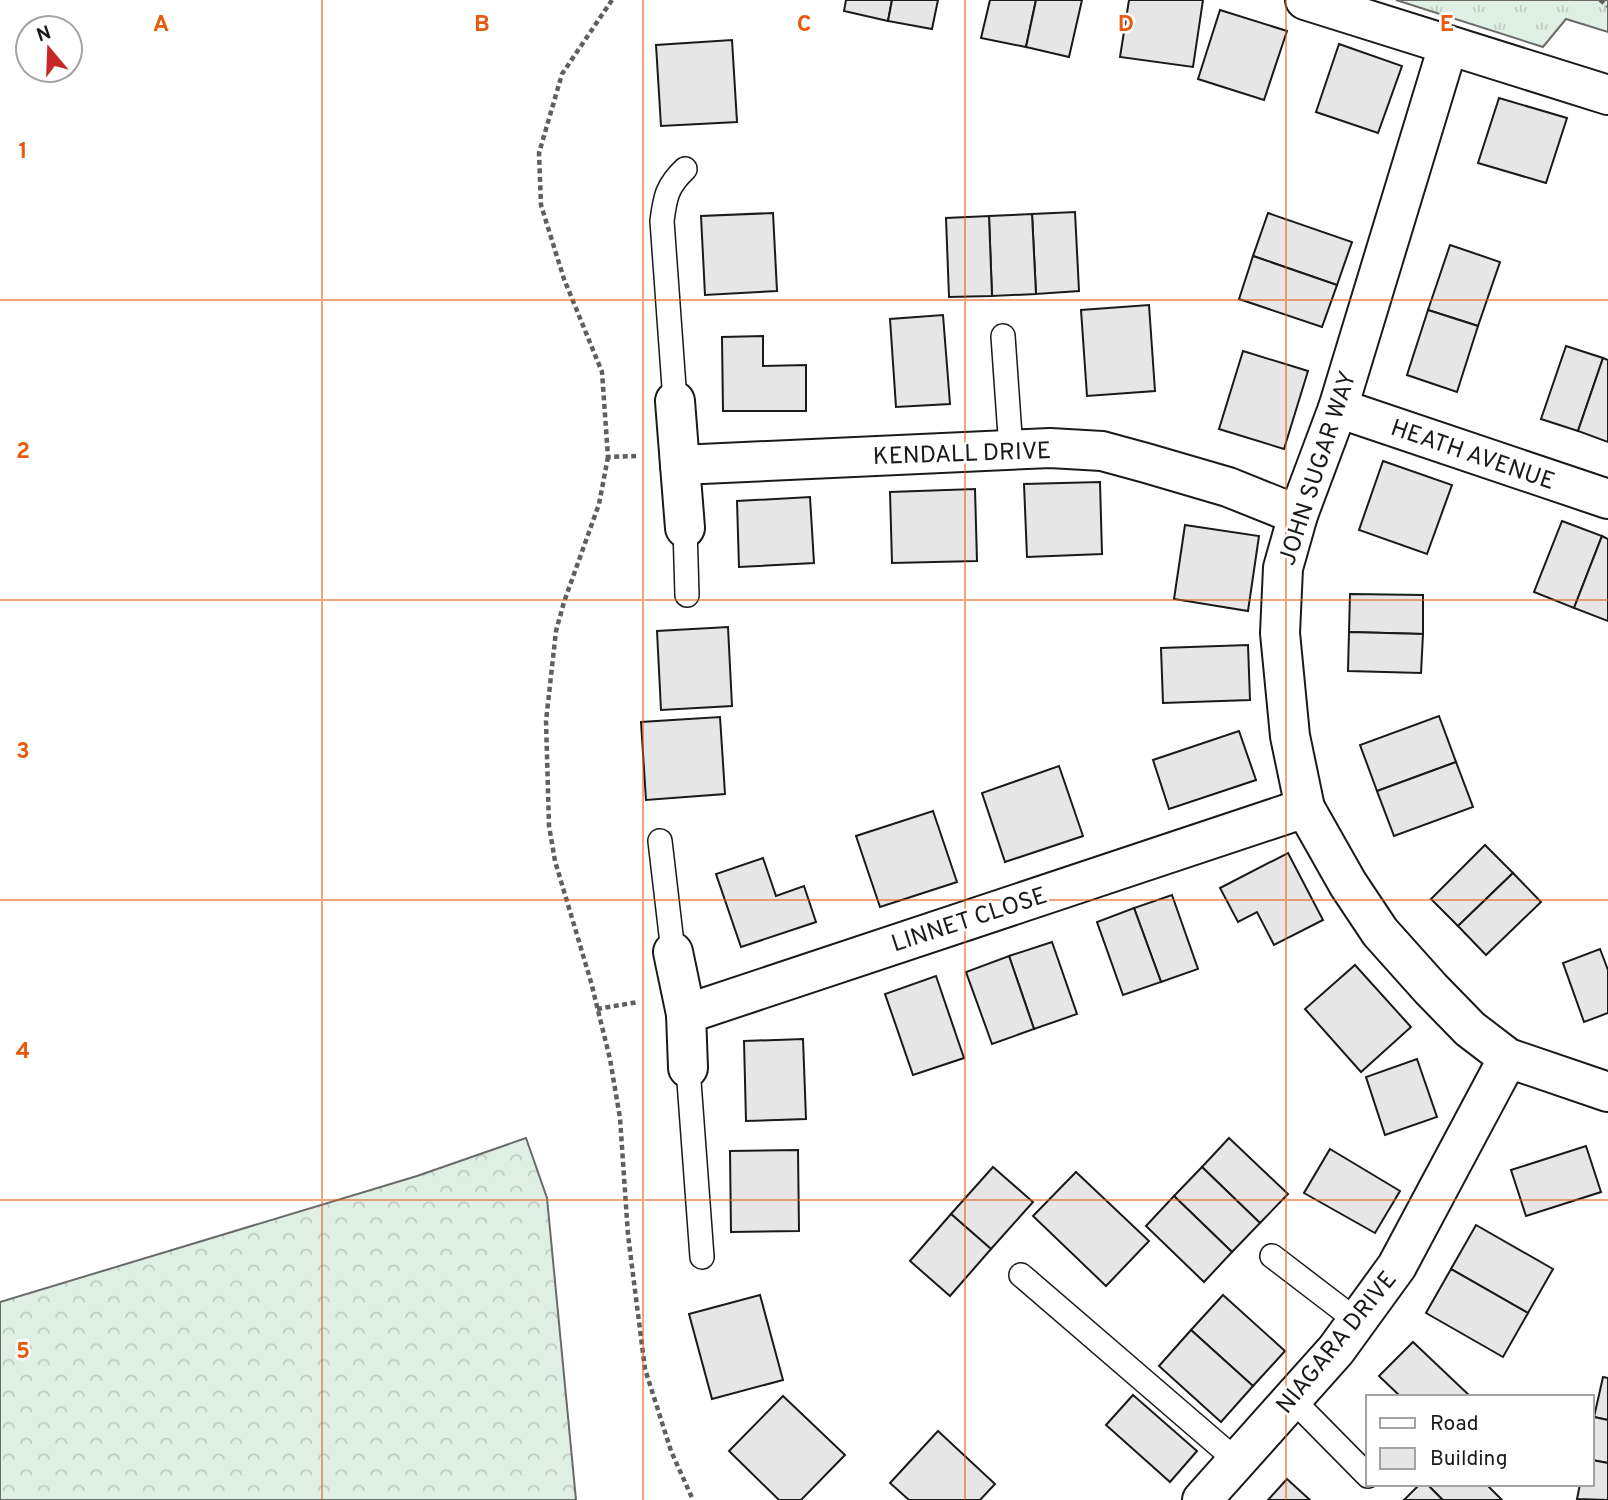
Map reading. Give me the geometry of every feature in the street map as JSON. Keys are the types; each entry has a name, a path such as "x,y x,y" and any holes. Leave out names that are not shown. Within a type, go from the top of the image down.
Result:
{"street":[{"path":"1306,0 1608,95"},
{"name":"JOHN SUGAR WAY","path":"1448,46 1338,408 1298,515 1283,568 1280,633 1290,736 1305,808 1348,884 1380,932 1470,1029 1508,1058 1608,1092"},
{"path":"675,401 685,528"},
{"name":"HEATH AVENUE","path":"1338,408 1608,499"},
{"name":"KENDALL DRIVE","path":"679,459 1050,448 1102,451 1228,487 1298,515"},
{"name":"LINNET CLOSE","path":"685,1014 1305,808"},
{"path":"673,952 685,1014 688,1069"},
{"name":"NIAGARA DRIVE","path":"1202,1500 1336,1350 1397,1266 1508,1058"}],"lane":[{"path":"675,401 662,221 665,199 672,181 685,169"},
{"path":"1003,336 1011,450"},
{"path":"685,528 687,595"},
{"path":"660,841 673,952"},
{"path":"688,1069 702,1257"},
{"path":"1272,1256 1357,1321"},
{"path":"1021,1275 1237,1461"},
{"path":"1292,1399 1366,1473"}],"path":[{"path":"612,0 562,74 539,153 541,205 564,279 602,372 608,457 599,504 556,631 546,721 549,826 555,861 591,982 610,1059 620,1118 628,1235 645,1369 671,1451 693,1500"},
{"path":"1600,0 1608,6"},
{"path":"608,457 679,459"}],"green space":[{"path":"1396,0 1608,0 1608,32 1566,19 1543,47"},
{"path":"526,1138 547,1198 576,1500 0,1500 0,1302 417,1176"}],"building":[{"path":"846,0 892,0 888,21 844,11"},
{"path":"892,0 938,0 932,29 888,21"},
{"path":"990,0 1036,0 1026,47 981,38"},
{"path":"1036,0 1082,0 1069,57 1026,47"},
{"path":"1129,0 1203,0 1193,67 1120,57"},
{"path":"1220,10 1287,31 1264,100 1198,79"},
{"path":"732,40 737,122 661,126 656,45"},
{"path":"1339,44 1402,66 1378,133 1316,112"},
{"path":"1499,98 1567,118 1546,183 1478,163"},
{"path":"1075,212 1079,291 1036,294 1032,214"},
{"path":"773,213 777,291 705,295 701,216"},
{"path":"1268,213 1352,242 1337,285 1253,256"},
{"path":"1032,214 1036,294 992,296 989,216"},
{"path":"989,216 992,296 949,297 946,218"},
{"path":"1450,245 1500,262 1478,326 1428,310"},
{"path":"1253,256 1337,285 1322,327 1239,299"},
{"path":"1149,305 1155,391 1087,396 1081,310"},
{"path":"1428,310 1478,326 1457,392 1407,375"},
{"path":"943,315 950,404 896,407 890,319"},
{"path":"763,336 763,366 806,365 806,411 723,411 722,337"},
{"path":"1566,346 1603,358 1578,431 1541,419"},
{"path":"1243,351 1308,371 1284,449 1219,429"},
{"path":"1603,358 1608,360 1608,442 1578,431"},
{"path":"1383,461 1452,485 1427,554 1359,530"},
{"path":"1100,482 1102,554 1027,557 1024,484"},
{"path":"975,489 977,561 892,563 890,492"},
{"path":"810,497 814,563 739,567 737,501"},
{"path":"1562,521 1602,536 1574,608 1534,592"},
{"path":"1185,525 1259,536 1248,611 1174,599"},
{"path":"1602,536 1608,539 1608,621 1574,608"},
{"path":"1350,594 1423,595 1423,634 1349,632"},
{"path":"728,627 732,706 661,710 657,631"},
{"path":"1349,632 1423,634 1421,673 1348,671"},
{"path":"1248,645 1250,700 1163,703 1161,648"},
{"path":"1439,716 1456,762 1377,791 1360,745"},
{"path":"720,717 725,794 646,800 641,722"},
{"path":"1239,731 1256,780 1169,809 1153,760"},
{"path":"1456,762 1473,807 1394,836 1377,791"},
{"path":"1059,766 1083,836 1005,862 982,793"},
{"path":"933,811 957,882 880,907 856,836"},
{"path":"1485,845 1513,873 1458,926 1431,899"},
{"path":"1288,853 1323,920 1274,945 1257,912 1238,922 1220,888"},
{"path":"763,858 776,896 804,886 816,922 741,947 716,874"},
{"path":"1513,873 1541,902 1486,955 1458,926"},
{"path":"1172,895 1198,969 1161,982 1134,908"},
{"path":"1134,908 1161,982 1123,995 1097,922"},
{"path":"1052,942 1077,1014 1034,1029 1009,956"},
{"path":"1600,949 1608,970 1608,1013 1584,1022 1563,963"},
{"path":"1009,956 1034,1029 992,1044 966,972"},
{"path":"1355,965 1411,1027 1361,1072 1305,1009"},
{"path":"936,976 964,1058 913,1075 885,994"},
{"path":"803,1039 806,1119 746,1121 744,1041"},
{"path":"1417,1059 1437,1117 1385,1135 1366,1077"},
{"path":"1229,1138 1288,1194 1260,1223 1202,1167"},
{"path":"1586,1146 1601,1192 1526,1216 1511,1170"},
{"path":"1330,1149 1400,1191 1375,1233 1304,1193"},
{"path":"798,1150 799,1231 731,1232 730,1151"},
{"path":"993,1167 1033,1202 991,1249 951,1214"},
{"path":"1202,1167 1260,1223 1232,1252 1174,1196"},
{"path":"1076,1172 1149,1241 1106,1286 1033,1216"},
{"path":"1174,1196 1232,1252 1204,1282 1146,1226"},
{"path":"951,1214 991,1249 950,1296 910,1261"},
{"path":"1476,1225 1553,1269 1528,1313 1451,1269"},
{"path":"1451,1269 1528,1313 1503,1357 1426,1313"},
{"path":"760,1295 783,1380 712,1399 689,1314"},
{"path":"1223,1295 1285,1351 1253,1386 1191,1330"},
{"path":"1191,1330 1253,1386 1221,1422 1159,1366"},
{"path":"1413,1342 1469,1395 1399,1395 1379,1376"},
{"path":"1603,1377 1608,1378 1608,1420 1594,1417"},
{"path":"1133,1395 1197,1451 1170,1482 1106,1425"},
{"path":"783,1396 845,1455 801,1500 779,1500 729,1451"},
{"path":"1594,1417 1608,1420 1608,1463 1594,1460"},
{"path":"938,1431 995,1484 980,1500 909,1500 890,1483"},
{"path":"1594,1460 1608,1463 1608,1500 1577,1499 1580,1486 1594,1486"},
{"path":"1287,1479 1310,1500 1268,1500"},
{"path":"1418,1486 1429,1486 1443,1500 1404,1500"},
{"path":"1429,1486 1488,1486 1502,1500 1443,1500"}]}
